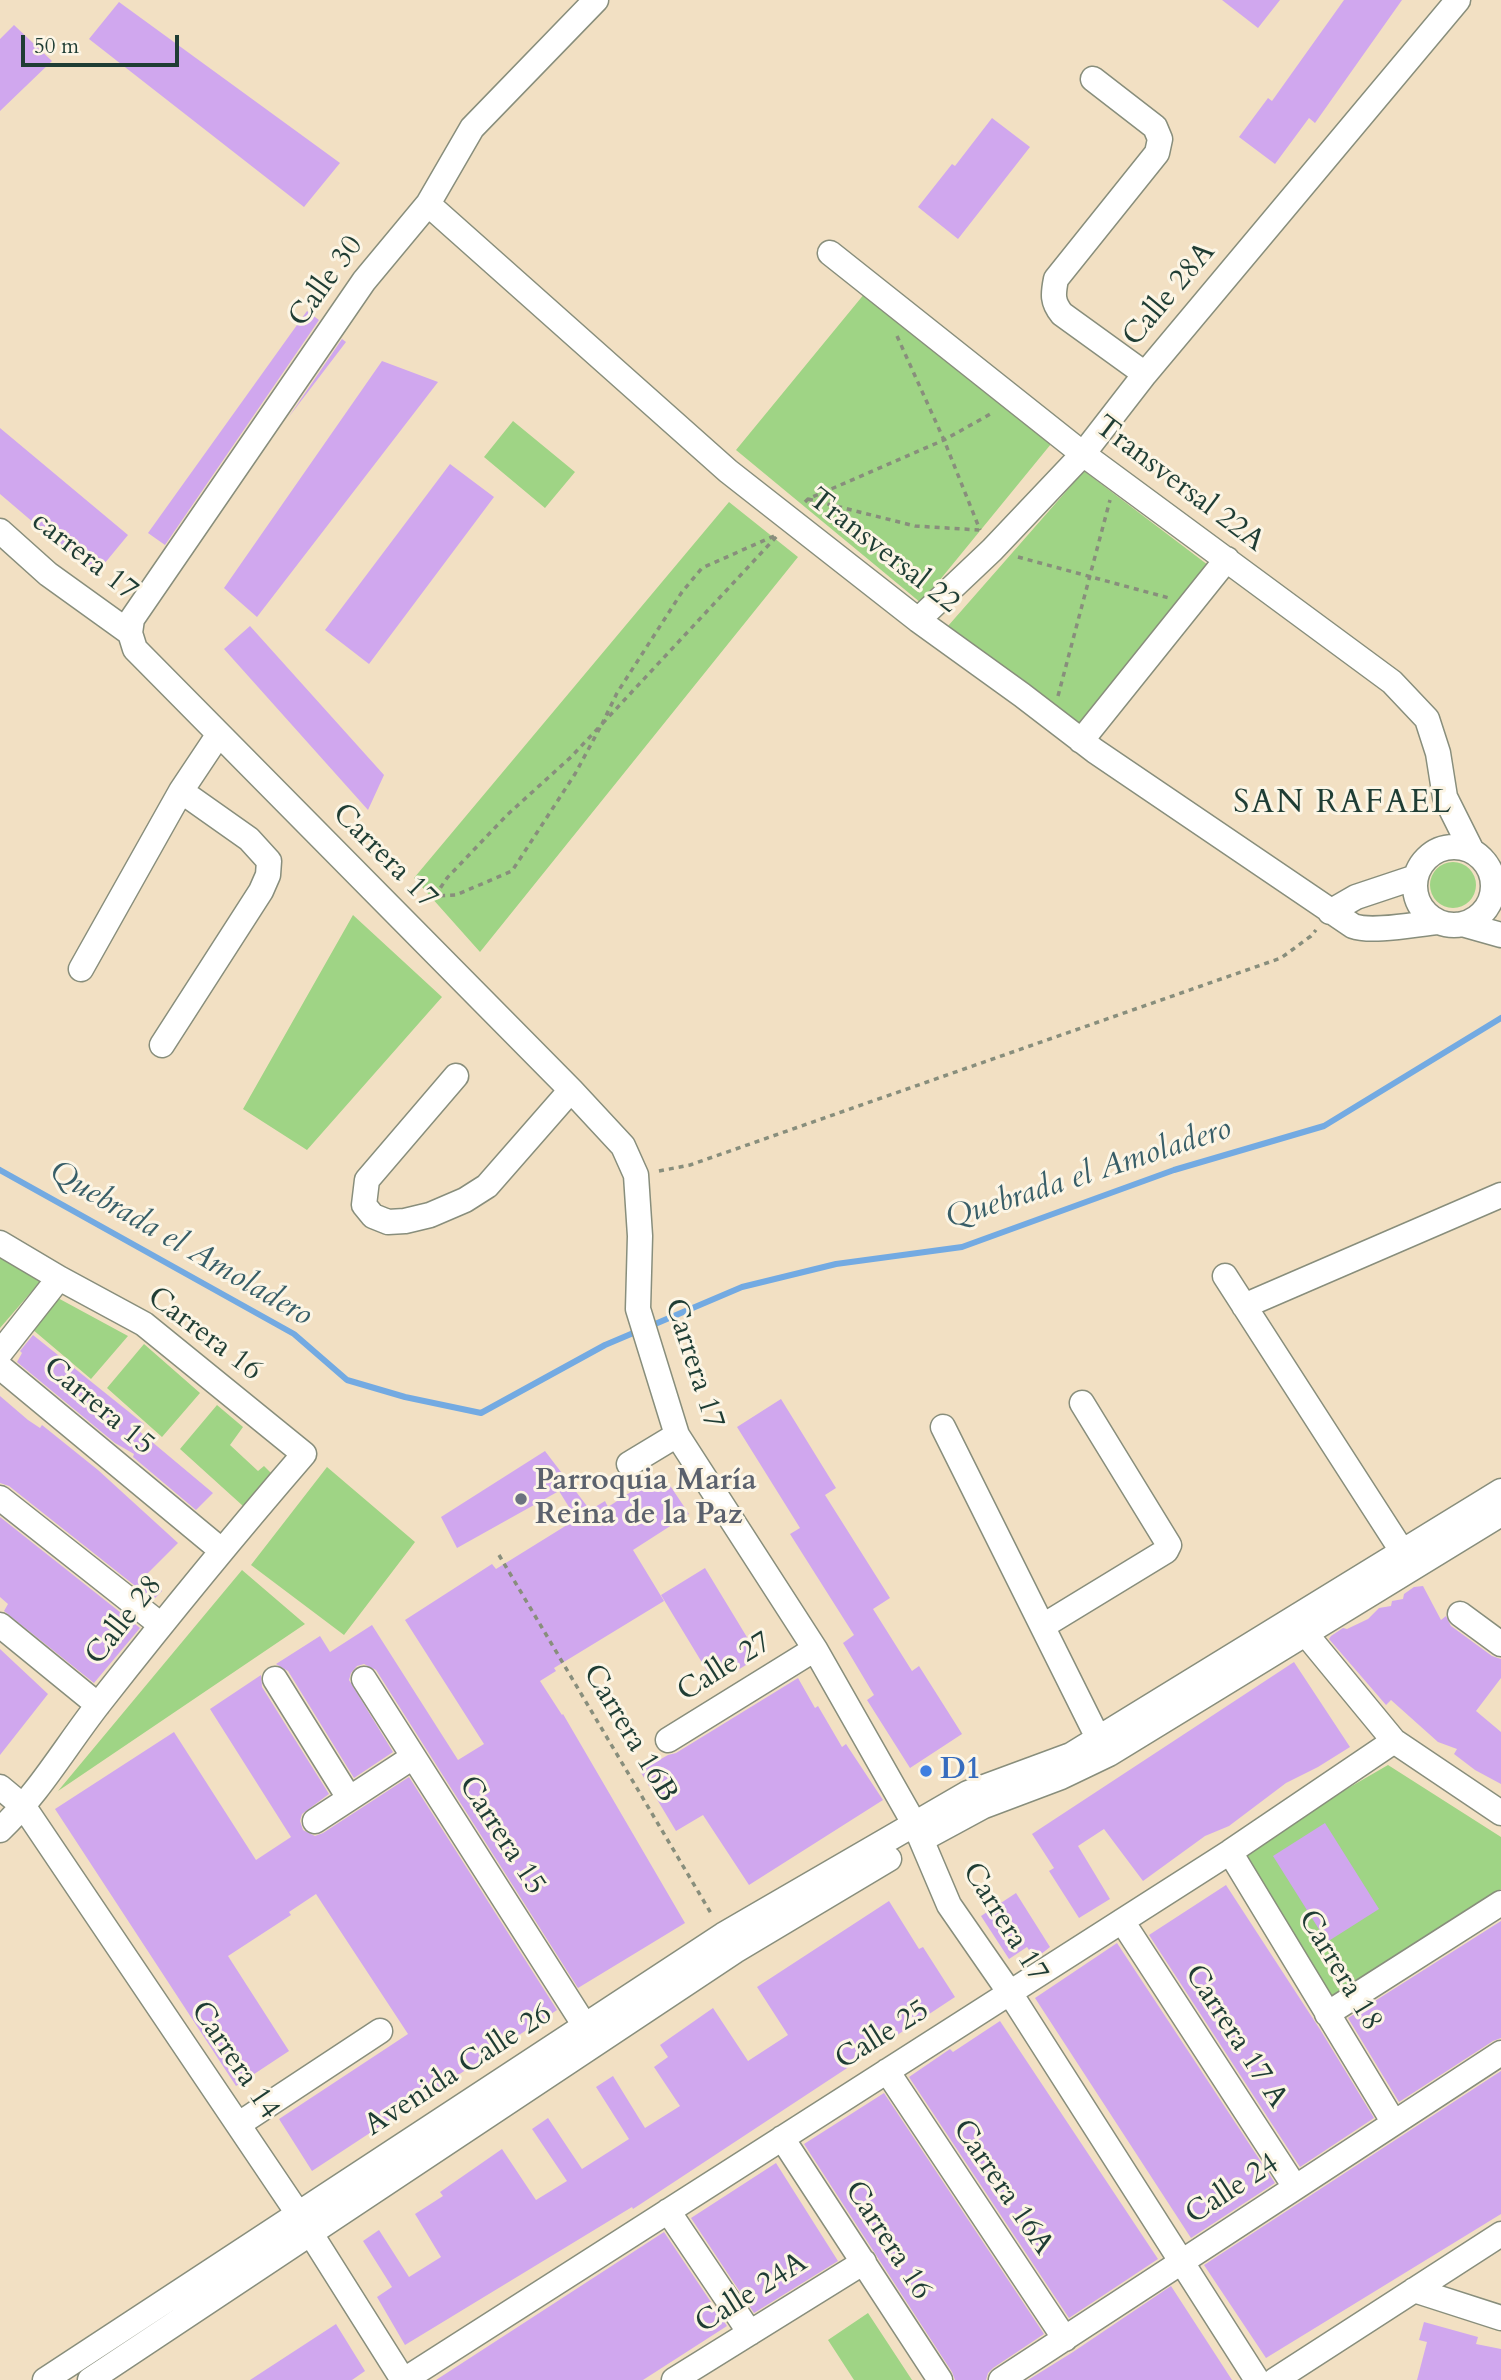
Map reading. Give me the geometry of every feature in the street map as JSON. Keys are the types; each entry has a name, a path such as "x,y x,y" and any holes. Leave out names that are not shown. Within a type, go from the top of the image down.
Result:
{"street":[{"name":"Calle 30","path":"131,626 364,281 428,204 472,128 596,0"},
{"name":"Calle 28A","path":"918,620 986,540 1083,454 1145,374 1458,0"},
{"path":"1093,79 1155,127 1160,139 1157,153 1056,279 1053,295 1062,314 1145,374"},
{"name":"Transversal 22","path":"428,204 728,471 918,620 1081,741 1330,912 1360,929 1450,923"},
{"name":"Transversal 22A","path":"830,253 1083,454 1392,682 1427,719 1438,753 1445,797"},
{"name":"carrera 17","path":"0,531 48,574 131,626"},
{"path":"1081,741 1227,559"},
{"name":"Carrera 17","path":"131,626 135,649 571,1090 623,1146 636,1175 640,1236 638,1309 677,1434 816,1649 918,1833 949,1905 1010,1993 1257,2380"},
{"path":"81,969 181,791 219,734"},
{"path":"162,1045 261,891 268,875 269,861 249,839 181,791"},
{"path":"1445,797 1472,851"},
{"path":"1435,852 1445,797"},
{"path":"1450,923 1473,920 1489,902 1497,898 1489,868 1472,851 1460,847 1435,852 1420,867 1416,877 1419,903 1427,914 1450,923 1501,935"},
{"path":"1330,912 1356,897 1416,877"},
{"path":"456,1076 367,1180 364,1205 373,1216 388,1222 430,1215 465,1200 487,1186 571,1090"},
{"path":"1244,1306 1501,1195"},
{"name":"Carrera 16","path":"0,1243 144,1324 304,1454"},
{"path":"1225,1276 1402,1551"},
{"path":"0,1353 59,1278"},
{"name":"Carrera 15","path":"0,1367 221,1550"},
{"path":"1043,1626 1166,1552 1169,1545 1082,1402"},
{"path":"943,1427 1098,1738"},
{"path":"629,1464 677,1434"},
{"name":"Calle 28","path":"0,1830 24,1807 98,1705 161,1625 304,1454"},
{"path":"918,1833 968,1793 1071,1755 1501,1490"},
{"path":"0,1498 161,1625"},
{"path":"918,1833 1061,1777 1109,1754 1501,1514"},
{"path":"1460,1614 1501,1644"},
{"path":"0,1625 98,1705"},
{"path":"1305,1633 1394,1741 1501,1813"},
{"name":"Calle 27","path":"668,1740 816,1649"},
{"path":"275,1679 349,1798"},
{"name":"Carrera 15","path":"364,1679 585,2026"},
{"name":"Calle 25","path":"403,2380 1230,1852 1394,1741"},
{"path":"315,1821 414,1756"},
{"name":"Carrera 14","path":"0,1787 24,1807 239,2124 403,2380"},
{"name":"Avenida Calle 26","path":"90,2380 585,2026 723,1935 918,1833"},
{"name":"Avenida Calle 26","path":"45,2380 305,2224 918,1833"},
{"name":"Carrera 18","path":"1230,1852 1394,2123"},
{"path":"1327,2014 1501,1903"},
{"name":"Carrera 17 A","path":"1122,1921 1295,2187"},
{"path":"239,2124 380,2031"},
{"name":"Calle 24","path":"1001,2380 1501,2053"},
{"name":"Carrera 16A","path":"887,2071 1065,2339"},
{"name":"Carrera 16","path":"782,2138 940,2380"},
{"path":"668,2211 750,2333"},
{"path":"1275,2380 1501,2234"},
{"name":"Calle 24A","path":"683,2378 864,2262"},
{"path":"1414,2290 1501,2318"}],"path":[{"path":"888,300 898,338 986,540"},
{"path":"788,519 808,499 944,440 1016,400"},
{"path":"1052,718 1116,477"},
{"path":"808,499 915,526 986,540 1090,577 1191,604"},
{"path":"602,724 447,877 435,896 456,895 512,871 575,774 602,724 617,693 667,615 702,568 778,534 628,697 602,724"},
{"path":"636,1175 690,1165 1281,958 1311,936 1330,912"},
{"name":"Carrera 16B","path":"499,1555 723,1935"}],"green space":[{"path":"865,293 1051,444 921,603 736,450"},
{"path":"513,421 575,472 545,508 484,457"},
{"path":"1084,471 1208,565 1080,724 948,626"},
{"path":"729,502 798,557 480,952 414,878"},
{"path":"1453,862 1469,869 1476,885 1469,901 1453,908 1437,901 1430,885 1437,869"},
{"path":"353,915 442,997 307,1150 243,1109"},
{"path":"0,1248 45,1276 0,1328"},
{"path":"56,1297 128,1336 91,1379 32,1329"},
{"path":"144,1344 200,1393 162,1437 107,1388"},
{"path":"217,1405 243,1427 230,1445 258,1471 264,1466 272,1474 243,1506 180,1449"},
{"path":"327,1467 415,1542 344,1635 251,1565"},
{"path":"242,1570 305,1624 58,1791"},
{"path":"1388,1765 1501,1837 1501,1889 1329,1999 1243,1849"},
{"path":"868,2313 912,2380 854,2380 828,2340"}],"building":[{"path":"1222,0 1280,0 1258,28"},
{"path":"1344,0 1402,0 1315,123 1309,118 1275,164 1239,137 1268,98 1272,101"},
{"path":"119,2 340,163 304,207 89,39"},
{"path":"14,25 52,61 0,111 0,39"},
{"path":"992,118 1030,147 958,239 918,207 952,164 955,166"},
{"path":"307,311 319,320 165,545 148,533"},
{"path":"342,339 346,342 288,418"},
{"path":"382,361 438,382 257,617 224,588"},
{"path":"0,428 128,535 95,575 0,494"},
{"path":"450,464 494,497 369,664 325,630"},
{"path":"250,626 384,775 368,810 224,649"},
{"path":"33,1335 144,1424 139,1431 213,1493 196,1510 133,1457 134,1454 115,1443 17,1362 22,1353 20,1351"},
{"path":"0,1396 28,1420 40,1428 42,1425 98,1470 178,1543 147,1574 162,1591 153,1600 9,1486 0,1483"},
{"path":"781,1399 836,1488 825,1495 890,1598 873,1609 912,1671 919,1666 962,1734 910,1768 867,1700 874,1695 843,1643 854,1635 790,1534 800,1528 737,1427"},
{"path":"545,1451 590,1510 605,1501 608,1507 661,1472 689,1514 633,1550 664,1601 554,1668 556,1671 540,1681 563,1714 685,1923 578,1988 376,1670 364,1664 357,1666 349,1680 393,1752 354,1778 288,1671 276,1664 320,1636 330,1652 372,1625 458,1760 484,1744 405,1620 492,1564 496,1569 567,1525 561,1519 572,1512 559,1491 457,1548 441,1517"},
{"path":"0,1517 140,1628 94,1683 4,1611 8,1604 0,1597"},
{"path":"705,1568 759,1657 715,1684 661,1595"},
{"path":"1423,1586 1441,1620 1446,1616 1451,1626 1492,1656 1501,1659 1501,1678 1476,1711 1501,1732 1501,1784 1475,1770 1454,1754 1457,1749 1438,1742 1391,1700 1386,1705 1329,1639 1343,1628 1347,1629 1368,1619 1379,1608 1391,1606 1392,1601 1403,1599 1404,1594 1414,1587"},
{"path":"0,1649 48,1694 0,1755"},
{"path":"1294,1662 1350,1747 1286,1783 1229,1826 1205,1836 1143,1881 1104,1829 1078,1846 1110,1899 1079,1918 1049,1871 1054,1868 1032,1834"},
{"path":"261,1675 262,1687 329,1794 302,1814 300,1821 303,1830 315,1836 323,1833 409,1777 557,2010 312,2171 279,2119 408,2034 316,1894 289,1912 291,1915 228,1956 289,2051 236,2086 55,1809 174,1732 256,1860 291,1837 210,1709"},
{"path":"798,1678 842,1747 846,1744 883,1800 749,1885 703,1815 676,1831 640,1771 676,1753"},
{"path":"1325,1823 1379,1909 1327,1942 1273,1856"},
{"path":"1226,1885 1374,2118 1300,2167 1149,1935"},
{"path":"1016,1893 1050,1947 1035,1959 1027,1947 1009,1959 981,1916"},
{"path":"889,1901 919,1949 923,1947 955,1997 633,2209 632,2207 405,2345 377,2297 392,2287 363,2241 379,2230 409,2277 441,2257 415,2214 443,2196 440,2192 502,2149 536,2200 567,2181 532,2129 548,2118 582,2169 629,2139 596,2087 613,2076 645,2128 680,2106 654,2067 668,2057 660,2045 713,2008 748,2061 788,2035 757,1987"},
{"path":"1501,1921 1501,2038 1399,2102 1348,2018"},
{"path":"1117,1943 1275,2183 1191,2238 1035,1998"},
{"path":"1000,2021 1158,2259 1069,2318 909,2077 950,2049 953,2052"},
{"path":"1501,2071 1501,2214 1266,2358 1204,2265"},
{"path":"884,2093 1044,2334 993,2368 986,2380 955,2380 804,2144"},
{"path":"776,2163 838,2261 754,2313 691,2218"},
{"path":"664,2232 727,2326 643,2380 436,2380"},
{"path":"1171,2286 1232,2380 1028,2380 1073,2352"},
{"path":"1424,2322 1478,2337 1476,2344 1501,2349 1501,2380 1417,2380 1427,2342 1419,2340"},
{"path":"336,2324 365,2371 352,2380 250,2380"}],"waterway":[{"name":"Quebrada el Amoladero","path":"648,1327 742,1287 836,1264 962,1247 1174,1170 1324,1126 1501,1018"},
{"name":"Quebrada el Amoladero","path":"0,1170 294,1334 347,1380 405,1397 481,1413 605,1345 638,1331"}],"place":[{"name":"Parroquia María Reina de la Paz","path":"521,1499"},
{"name":"D1","path":"926,1771"}],"district":[{"name":"SAN RAFAEL","path":"1343,805"}]}
